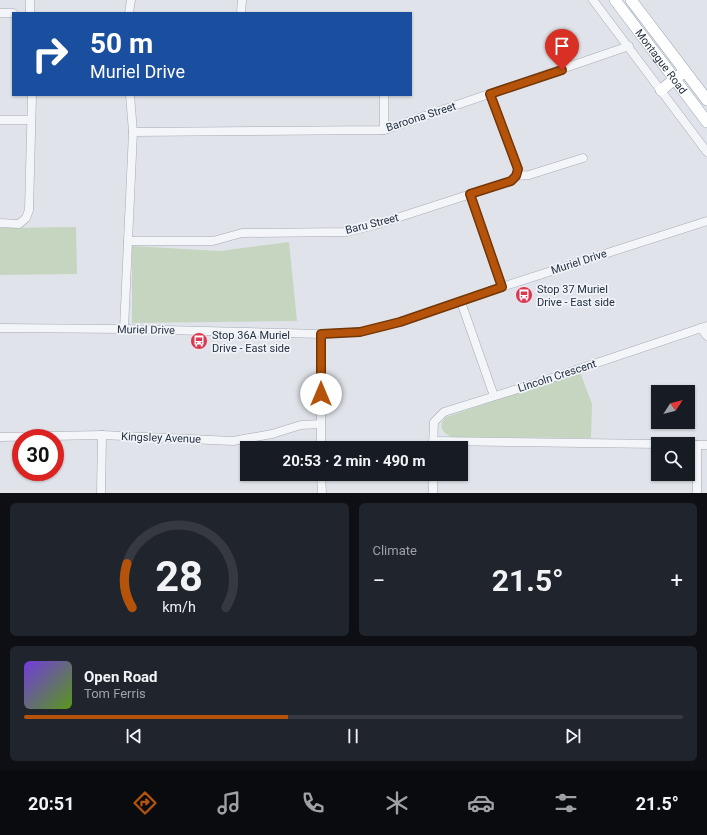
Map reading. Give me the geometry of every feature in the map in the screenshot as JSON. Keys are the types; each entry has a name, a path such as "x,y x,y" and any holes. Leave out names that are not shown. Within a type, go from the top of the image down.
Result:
{"main road":[{"name":"Montague Road","path":"615,0 707,122"},
{"name":"Montague Road","path":"631,0 707,100"},
{"path":"661,90 685,70"}],"street":[{"path":"30,0 30,12"},
{"path":"129,12 131,0"},
{"path":"242,0 242,12"},
{"path":"593,0 707,152"},
{"path":"0,13 12,13"},
{"name":"Baroona Street","path":"133,132 384,130 628,46"},
{"path":"490,94 518,169 516,176"},
{"path":"0,223 20,224 26,218 29,210 32,96"},
{"path":"124,329 133,132 130,96"},
{"path":"384,96 384,130"},
{"path":"0,120 31,120"},
{"name":"Baru Street","path":"128,241 213,241 242,233 347,232 375,226 511,181 516,176 529,175 583,158"},
{"path":"470,194 502,287"},
{"name":"Muriel Drive","path":"0,328 124,329 321,334 366,330 400,322 502,287 707,221"},
{"path":"461,302 494,396"},
{"path":"704,327 707,336"},
{"name":"Lincoln Crescent","path":"433,441 434,422 444,412 704,327"},
{"path":"321,334 321,441"},
{"name":"Kingsley Avenue","path":"0,437 102,435 233,441 272,434 301,425 321,424"},
{"path":"101,493 102,435"},
{"path":"468,445 651,444"},
{"path":"697,493 697,445 707,445"},
{"path":"322,481 322,493"},
{"path":"433,481 433,493"}],"green space":[{"path":"76,227 77,274 0,275 0,228"},
{"path":"289,242 297,321 132,323 132,246 220,251"},
{"path":"580,372 592,404 591,438 451,437 445,433 441,426 446,417"}],"place":[{"name":"Stop 37 Muriel Drive - East side","path":"524,295"},
{"name":"Stop 36A Muriel Drive - East side","path":"199,341"}],"route":[{"path":"321,394 321,334 360,332 400,322 502,287 470,194 511,181 516,176 518,169 490,94 562,70"}]}
